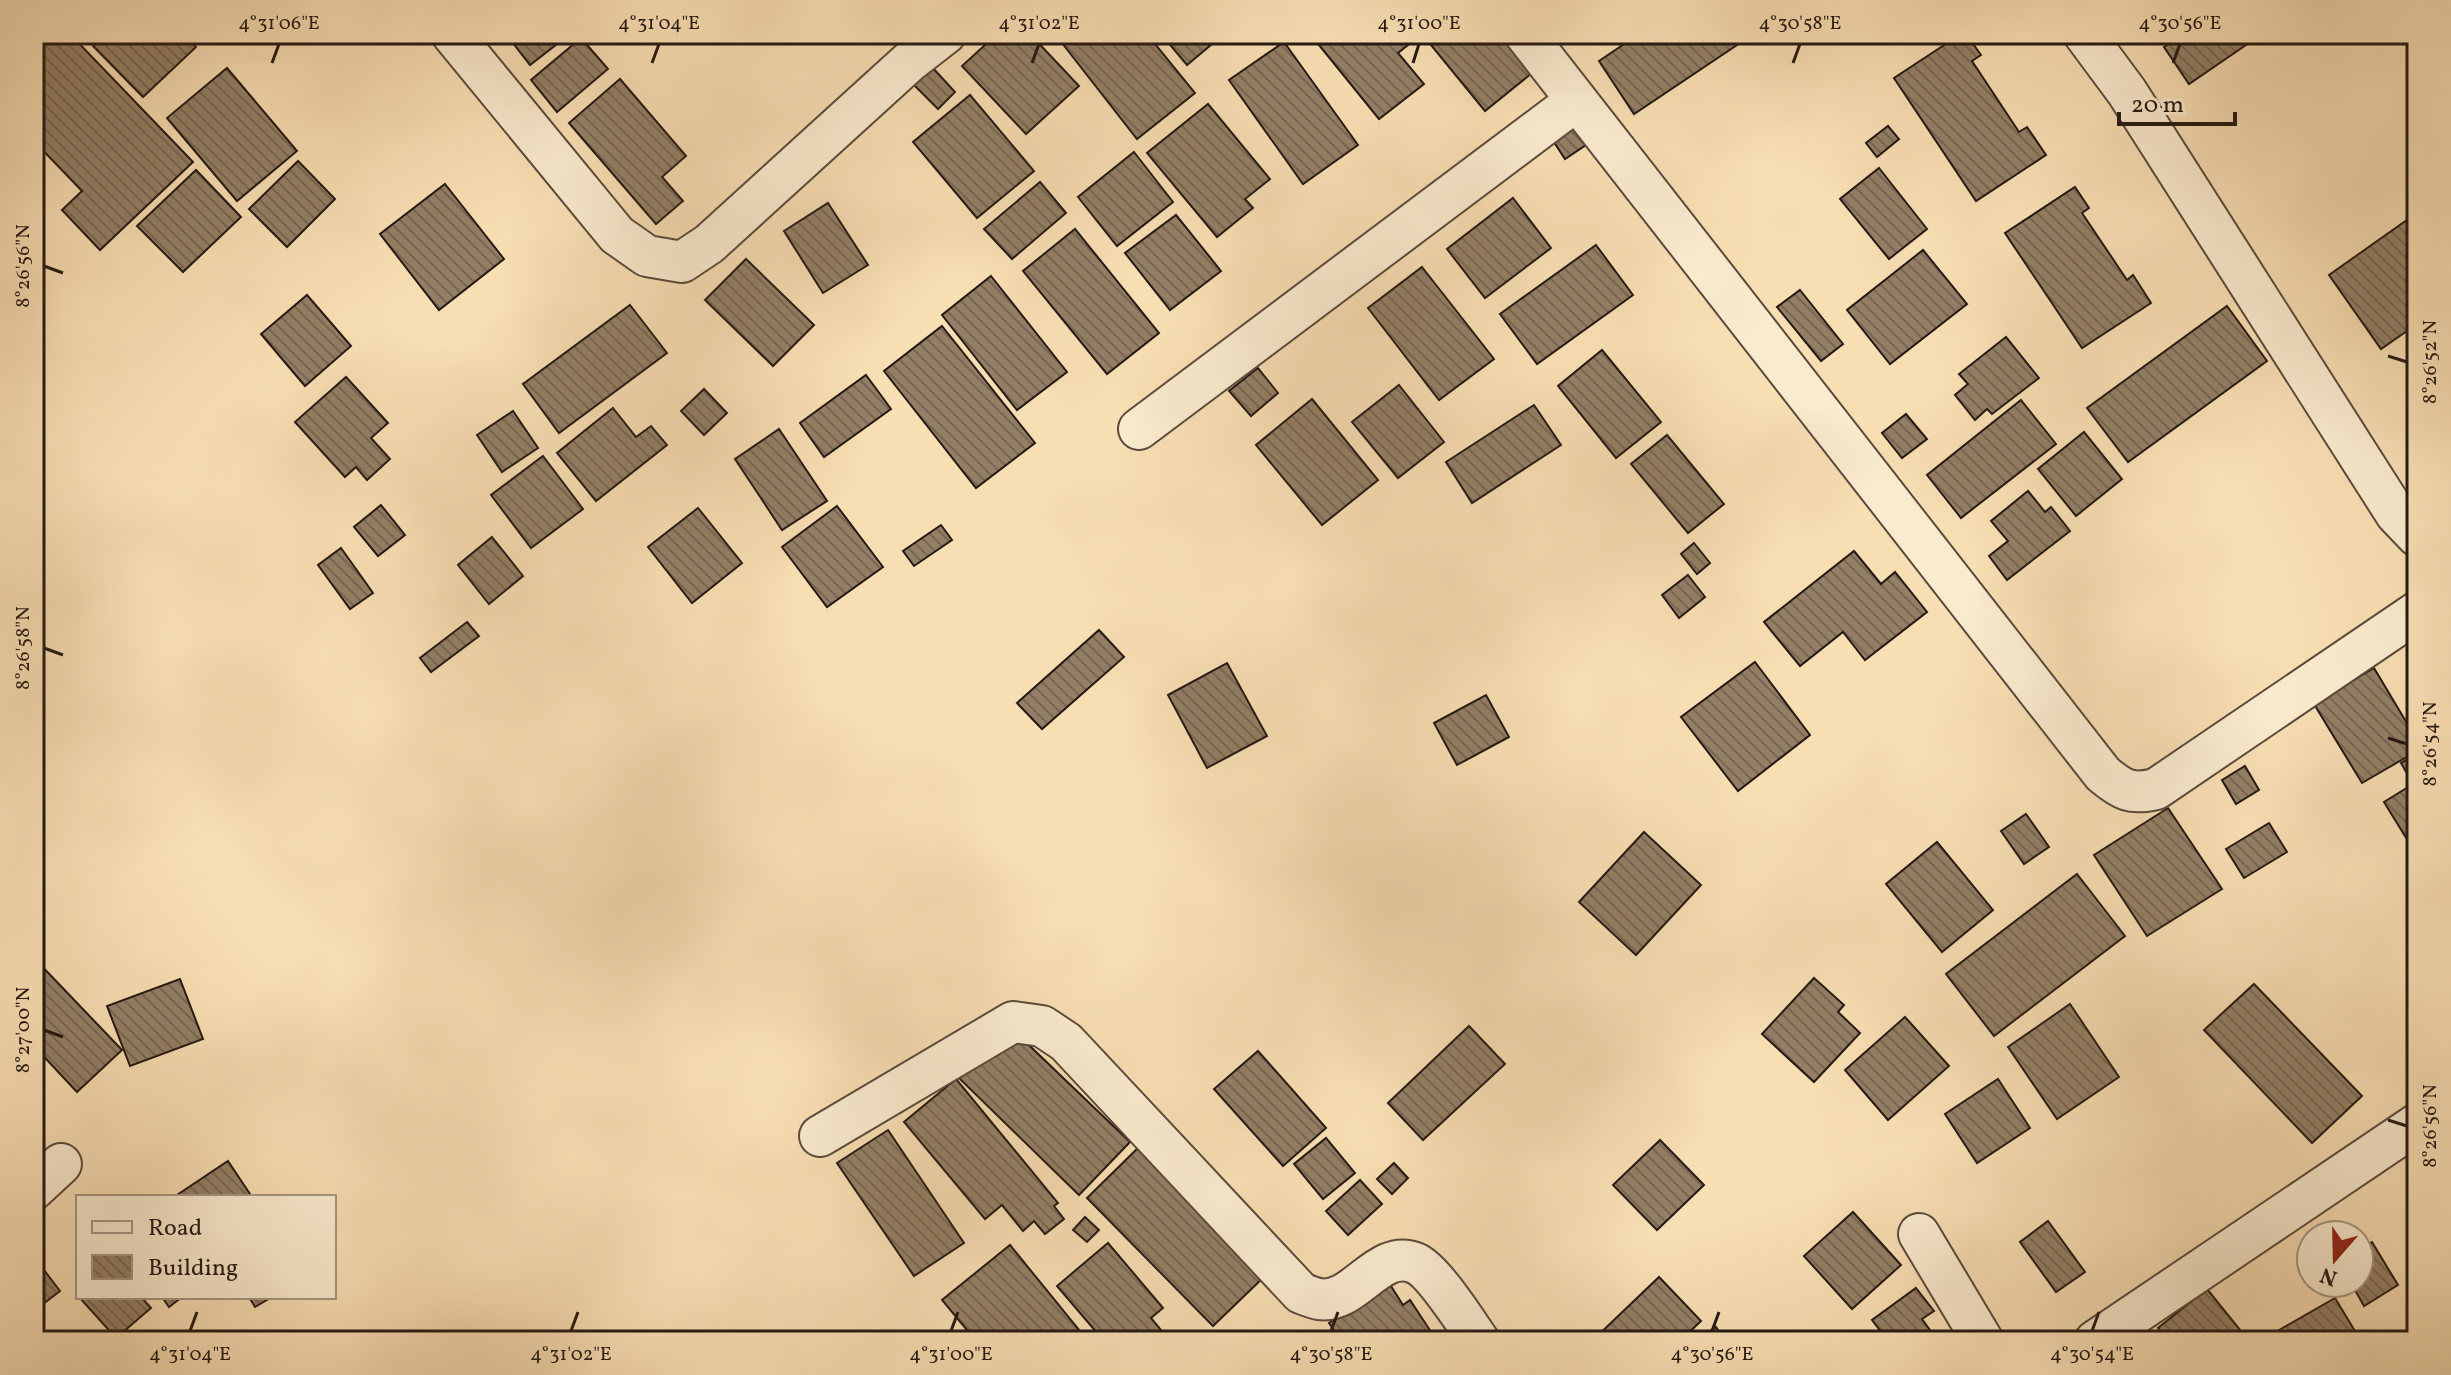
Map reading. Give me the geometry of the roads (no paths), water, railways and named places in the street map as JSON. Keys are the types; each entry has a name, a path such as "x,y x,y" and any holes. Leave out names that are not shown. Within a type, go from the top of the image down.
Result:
{"street":[{"path":"452,34 617,235 647,256 682,262 709,244 909,62 945,34"},
{"path":"1525,34 2093,761 2120,788 2141,792 2156,789 2417,612"},
{"path":"2084,34 2127,92 2396,514 2417,536"},
{"path":"1139,429 1576,101"},
{"path":"820,1136 1013,1022 1042,1026 1066,1042 1301,1293 1321,1300 1343,1294 1390,1262 1415,1263 1432,1276 1479,1341"},
{"path":"2095,1341 2417,1124"},
{"path":"1919,1234 1983,1341"}]}
